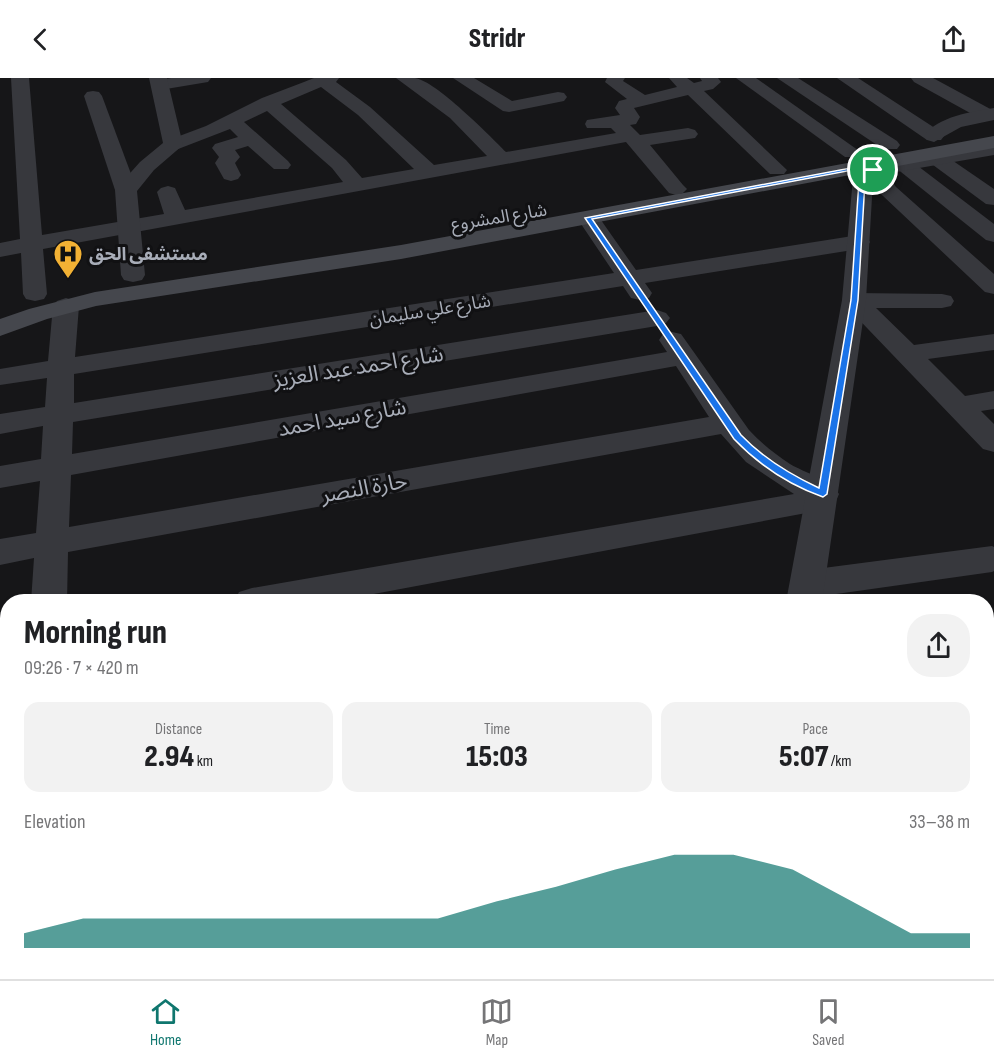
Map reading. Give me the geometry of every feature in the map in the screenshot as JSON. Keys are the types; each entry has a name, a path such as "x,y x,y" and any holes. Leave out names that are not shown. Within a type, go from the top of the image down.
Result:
{"main road":[{"name":"شارع المشروع","path":"0,328 95,299 401,252 588,218 865,163 890,145 934,136 990,136"},
{"path":"865,163 990,136"},
{"name":"شارع المشروع","path":"13,300 133,275 676,189 777,170 865,163"}],"street":[{"path":"20,78 35,294"},
{"path":"173,145 159,82 202,78"},
{"path":"405,78 423,88 462,118 484,130 501,159"},
{"path":"462,78 509,107 558,97"},
{"path":"616,78 614,82 642,100"},
{"path":"675,78 703,84 777,170"},
{"path":"745,78 865,163 888,191 994,287"},
{"path":"786,78 890,145"},
{"path":"846,78 934,136"},
{"path":"920,78 990,136"},
{"path":"126,190 147,166 173,145 198,137 268,102 326,79 430,173"},
{"path":"542,84 595,124"},
{"path":"676,189 626,127 625,105 703,84"},
{"path":"93,96 126,190 133,275"},
{"path":"268,102 339,164 358,186"},
{"path":"231,120 281,165"},
{"path":"573,127 595,124 687,134"},
{"path":"0,250 430,173 501,159 626,127"},
{"name":"شارع المشروع","path":"865,163 903,164 936,158 990,136"},
{"path":"233,209 225,163 230,157 222,148 251,139"},
{"path":"936,158 994,200"},
{"path":"865,163 854,300 806,592 992,559"},
{"path":"903,164 994,235"},
{"path":"168,192 177,219"},
{"path":"588,218 728,423 750,450 765,463 822,497"},
{"name":"شارع علي سليمان","path":"0,377 859,242"},
{"path":"854,300 942,301"},
{"path":"854,300 994,442"},
{"path":"50,594 66,306"},
{"name":"شارع احمد عبد العزيز","path":"0,424 657,318"},
{"path":"909,354 994,342"},
{"name":"شارع سيد احمد","path":"0,477 683,357"},
{"path":"959,406 994,400"},
{"name":"حارة النصر","path":"0,552 728,423"},
{"path":"295,594 822,497"}],"place":[{"name":"مستشفى الحق","path":"68,280"}],"route":[{"path":"870,165 873,170 865,175 862,181 854,300 823,494 802,485 765,463 738,437 588,218 870,165"}]}
